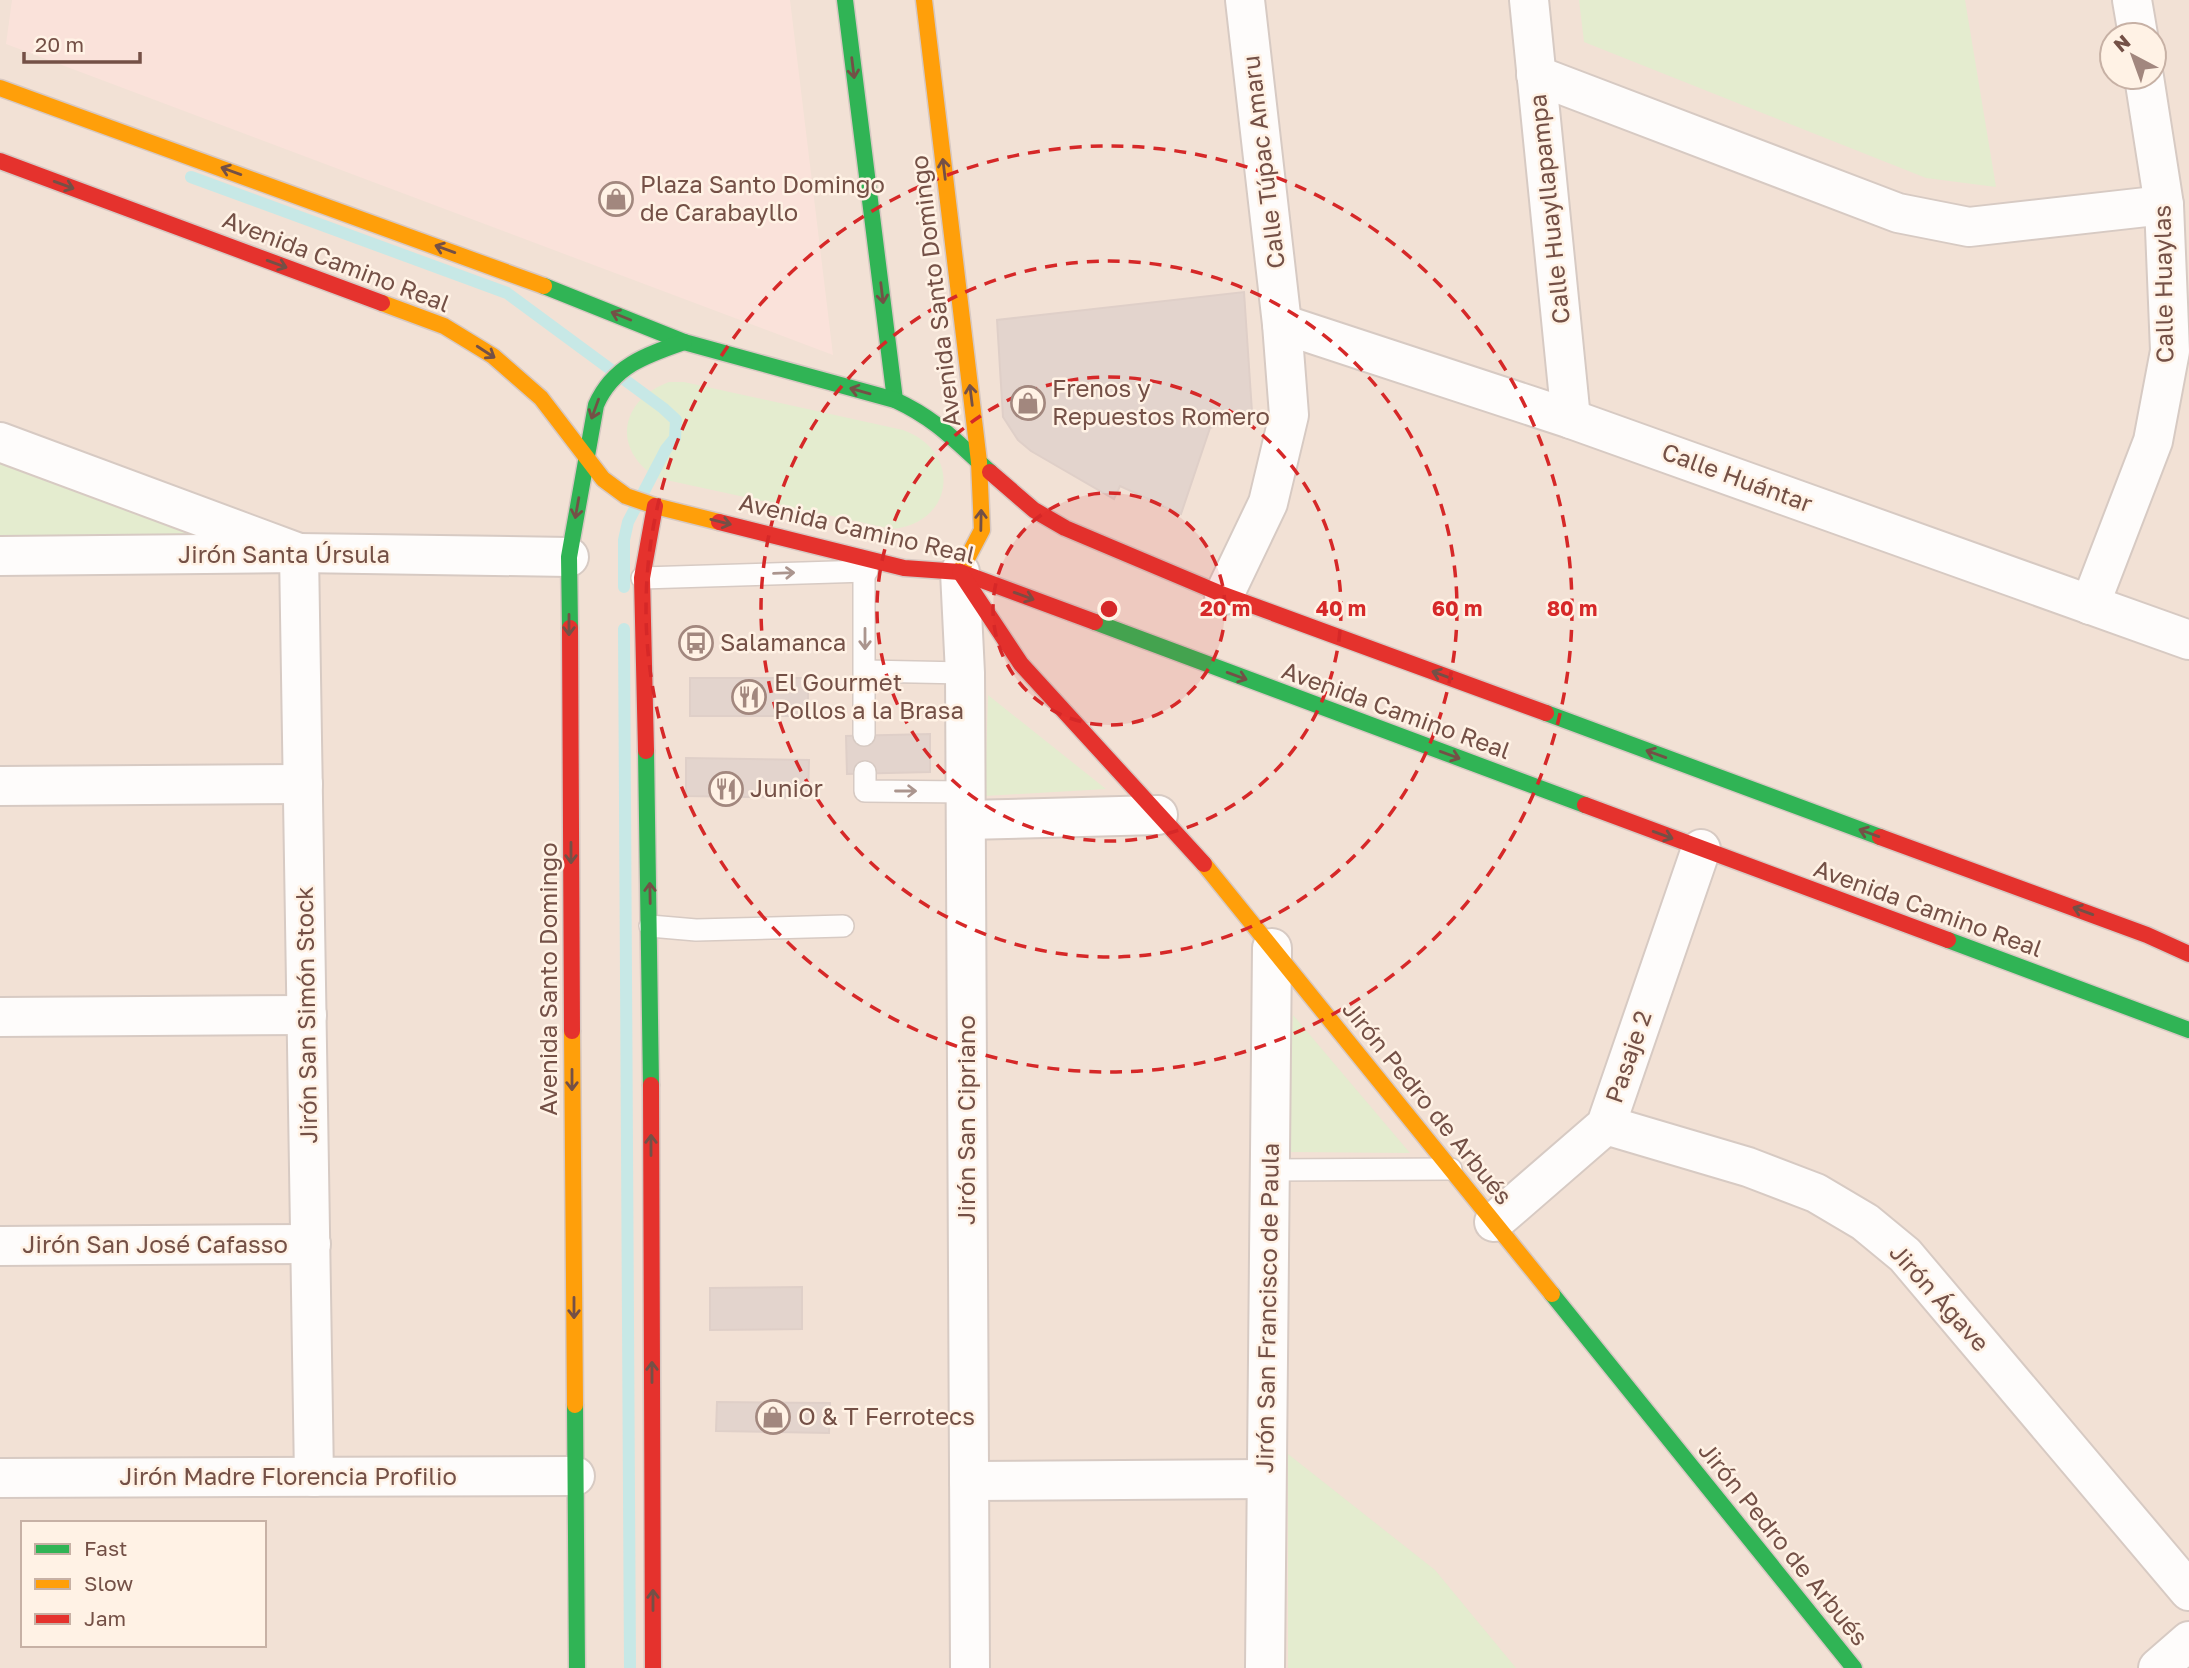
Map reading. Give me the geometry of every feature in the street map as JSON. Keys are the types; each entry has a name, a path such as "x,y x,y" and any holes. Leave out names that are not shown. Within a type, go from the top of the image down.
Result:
{"main road":[{"path":"845,0 895,400"},
{"name":"Avenida Santo Domingo","path":"924,0 979,463 982,530 960,572"},
{"name":"Avenida Camino Real","path":"0,88 509,272 684,342 895,400 923,413 954,437 979,463 1034,510 1065,528 1224,595 2134,930 2189,954"},
{"name":"Avenida Camino Real","path":"0,161 444,326 493,356 541,398 586,460 603,479 626,496 655,506 904,568 960,572 2189,1030"},
{"name":"Avenida Santo Domingo","path":"576,1668 569,557 590,425 596,404 606,386 630,363 684,342"},
{"path":"653,1668 650,926 642,578 655,506"},
{"name":"Jirón Pedro de Arbués","path":"960,572 1021,664 1212,872 1854,1668"}],"street":[{"name":"Calle Túpac Amaru","path":"1224,595 1268,503 1289,415 1282,324 1245,0"},
{"name":"Calle Huayllapampa","path":"1528,0 1572,419"},
{"path":"2133,0 2136,21"},
{"path":"1536,75 1898,213 1969,227 2164,205"},
{"name":"Calle Huaylas","path":"2090,605 2153,441 2170,351 2164,205 2146,91"},
{"name":"Calle Huántar","path":"1282,324 1572,419 2189,640"},
{"path":"0,442 299,553"},
{"name":"Jirón Santa Úrsula","path":"0,556 299,553 569,557"},
{"name":"Jirón San Simón Stock","path":"299,553 314,1477"},
{"name":"Jirón San Cipriano","path":"960,572 965,673 970,1668"},
{"path":"0,786 303,784"},
{"path":"966,806 1158,815"},
{"name":"Pasaje 2","path":"1494,1222 1606,1125 1700,849"},
{"name":"Jirón San Francisco de Paula","path":"1265,1668 1272,948"},
{"path":"0,1017 307,1015"},
{"name":"Jirón Ágave","path":"1606,1125 1748,1167 1816,1193 1865,1222 1905,1255 2189,1591"},
{"name":"Jirón San José Cafasso","path":"0,1246 310,1244"},
{"name":"Jirón Madre Florencia Profilio","path":"0,1478 575,1476"},
{"path":"969,1481 1265,1479"},
{"path":"2158,1668 2189,1642"}],"lane":[{"path":"642,578 904,568"},
{"path":"864,571 864,734"},
{"path":"865,671 965,673"},
{"path":"865,772 865,791 966,806"},
{"path":"650,926 696,930 843,926"},
{"path":"1269,1170 1451,1169"}],"shaded area":[{"path":"0,0 2189,0 2189,1668 0,1668"},
{"name":"Plaza Santo Domingo de Carabayllo","path":"12,0 790,0 833,355 6,44"}],"green space":[{"path":"1579,0 1965,0 1996,187 1926,178 1584,42"},
{"path":"669,382 684,382 903,430 922,440 935,453 942,469 943,485 939,501 929,514 913,524 892,529 657,478 642,466 633,453 627,426 640,401"},
{"path":"0,463 207,536 0,544"},
{"path":"988,695 1106,789 985,796"},
{"path":"1293,1015 1410,1153 1287,1152"},
{"path":"1288,1454 1435,1570 1516,1668 1288,1668"}],"building":[{"path":"1244,292 1252,412 1210,428 1181,514 1120,486 1114,499 1031,451 1018,440 1003,417 997,320"},
{"name":"El Gourmet Pollos a la Brasa","path":"690,678 808,678 808,716 690,716"},
{"path":"930,734 930,772 847,774 846,736"},
{"path":"686,758 809,760 808,798 686,796"},
{"path":"802,1287 802,1329 710,1330 710,1288"},
{"name":"O & T Ferrotecs","path":"717,1402 830,1403 829,1433 716,1431"}],"waterway":[{"path":"191,177 507,293 676,420 675,438 666,449 628,522 624,540 624,587"},
{"path":"624,629 630,1668"}],"traffic: fast":[{"path":"845,0 895,400"},
{"path":"544,286 684,342 895,400 935,424 990,472"},
{"path":"570,628 569,557 596,405 621,371 644,357 684,342"},
{"path":"1095,622 1585,805"},
{"path":"1546,713 1880,837"},
{"path":"646,751 651,1085"},
{"path":"1948,940 2189,1030"},
{"path":"1552,1294 1854,1668"},
{"path":"575,1405 577,1668"}],"traffic: slow":[{"path":"924,0 979,462 982,530 960,572"},
{"path":"0,88 544,286"},
{"path":"382,303 444,326 493,356 541,398 603,479 626,496 719,522"},
{"path":"1204,864 1552,1294"},
{"path":"572,1031 575,1405"}],"traffic: jam":[{"path":"0,161 382,303"},
{"path":"990,472 1034,510 1065,528 1224,595 1546,713"},
{"path":"646,751 642,578 655,506"},
{"path":"719,522 904,568 960,572 1095,622"},
{"path":"960,572 1021,664 1204,864"},
{"path":"570,628 572,1031"},
{"path":"1585,805 1948,940"},
{"path":"1880,837 2147,935 2189,954"},
{"path":"651,1085 653,1668"}],"place":[{"name":"Plaza Santo Domingo de Carabayllo","path":"616,199"},
{"name":"Frenos y Repuestos Romero","path":"1028,403"},
{"name":"Salamanca","path":"696,643"},
{"name":"El Gourmet Pollos a la Brasa","path":"749,697"},
{"name":"Junior","path":"726,789"},
{"name":"O & T Ferrotecs","path":"773,1417"}]}
